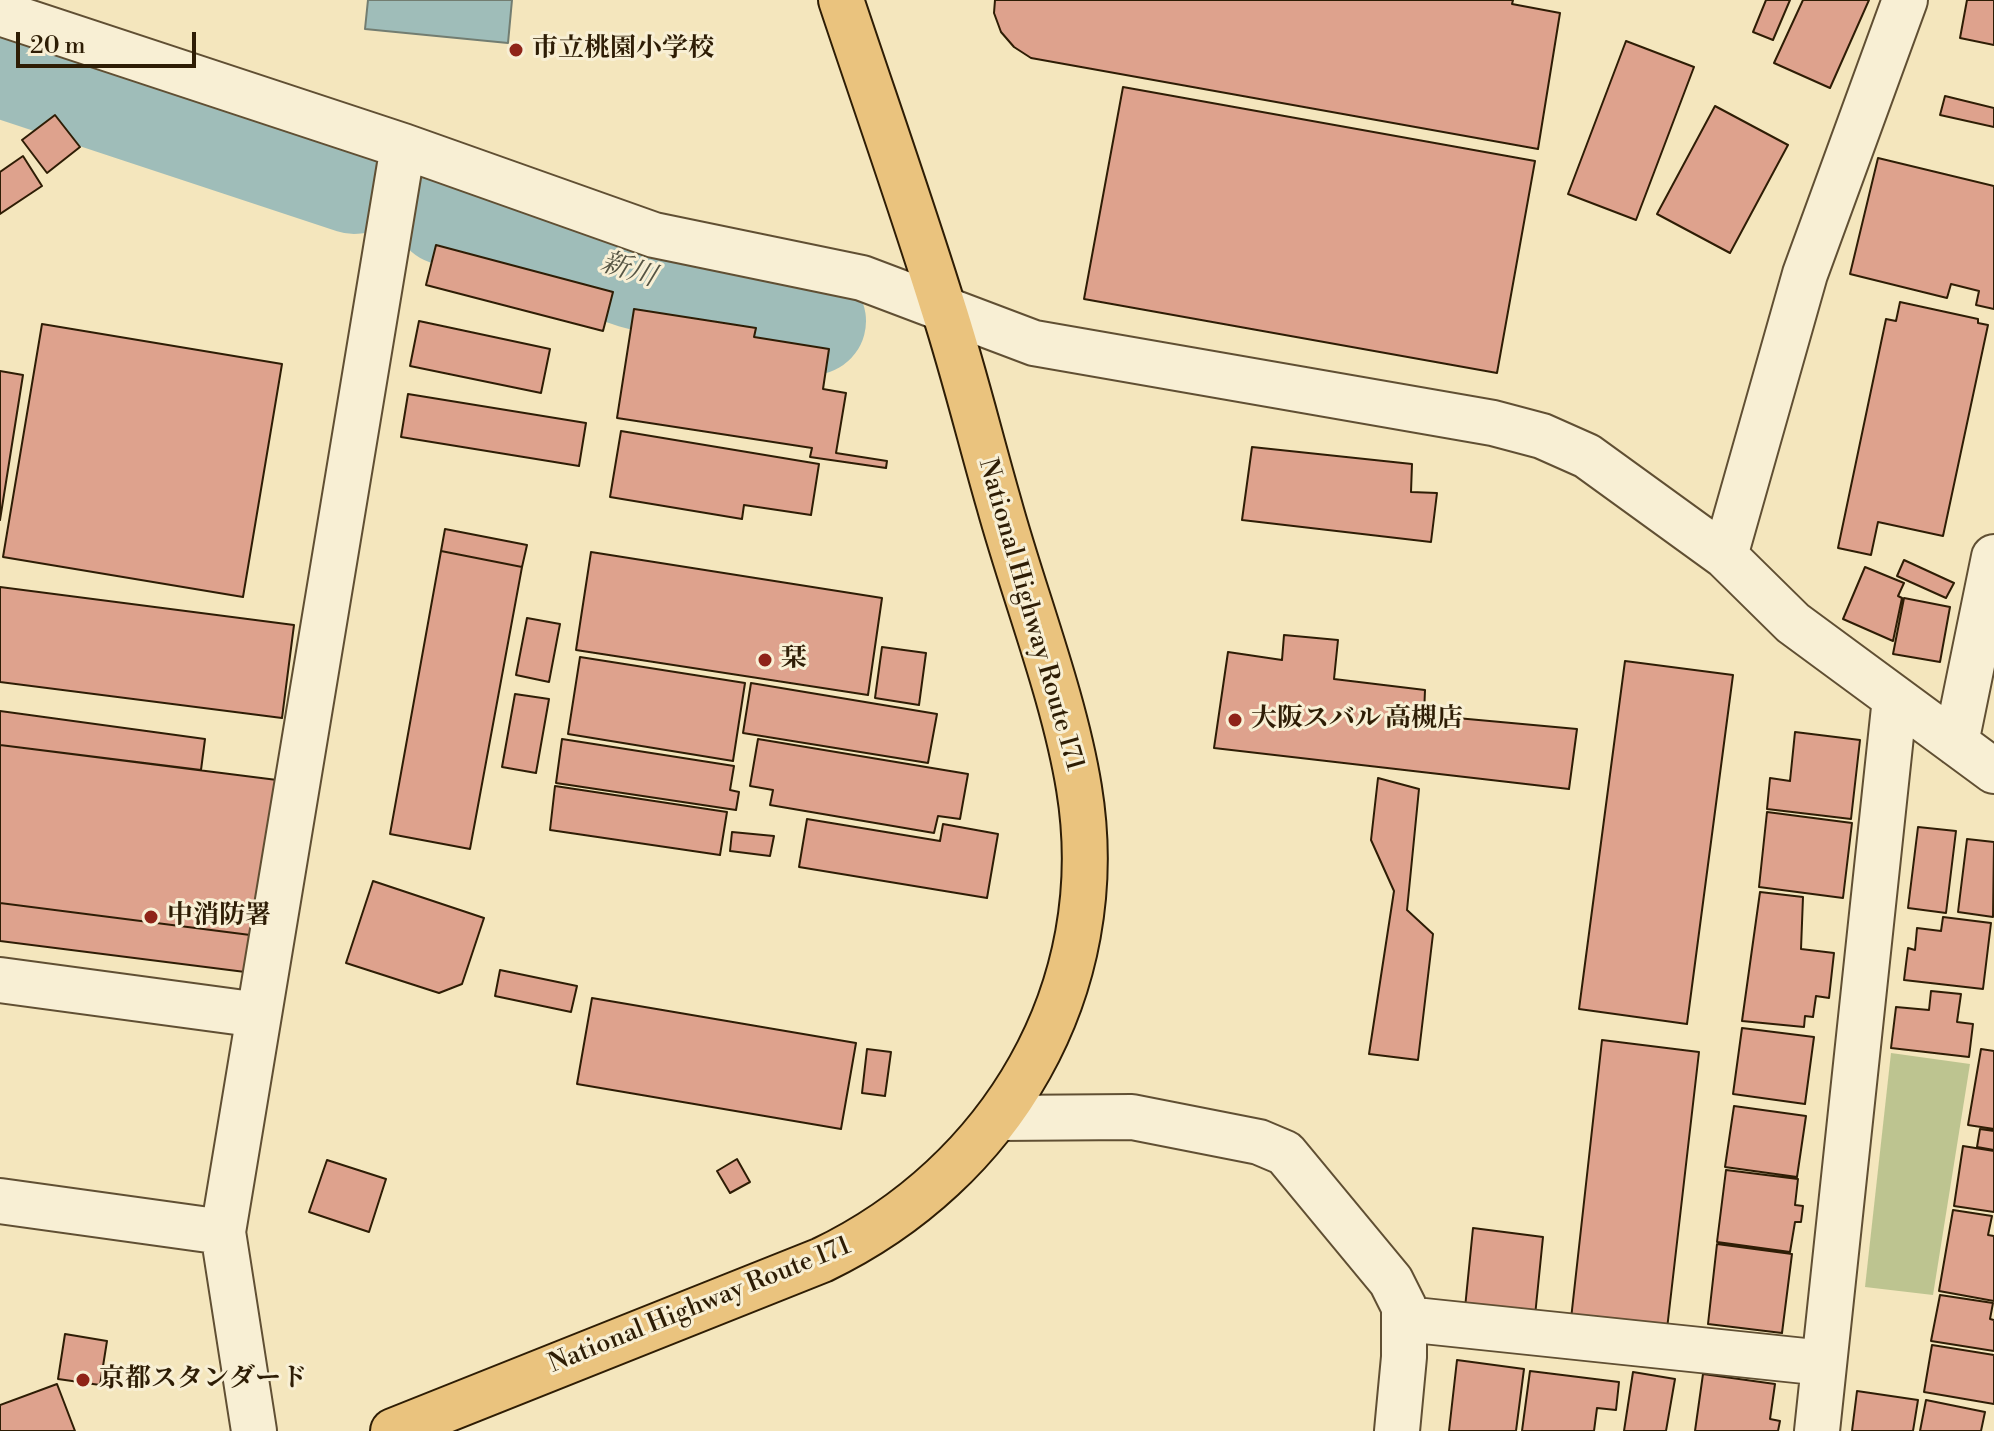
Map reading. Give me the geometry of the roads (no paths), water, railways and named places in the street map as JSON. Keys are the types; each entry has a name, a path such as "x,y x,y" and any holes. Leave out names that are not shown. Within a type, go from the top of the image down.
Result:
{"highway":[{"name":"National Highway Route 171","path":"393,1431 856,1243 920,1201 975,1148 999,1118 1042,1044 1071,962 1080,919 1084,833 1071,747 944,310 841,0"}],"street":[{"path":"1725,556 1805,274 1905,0"},
{"path":"0,13 403,146 654,235 862,278 1034,343 1493,423 1542,436 1587,456 1725,556 1793,623 1994,771"},
{"path":"254,1431 223,1232 403,146"},
{"path":"1956,743 1994,557"},
{"path":"1817,1431 1895,698"},
{"path":"0,980 259,1015"},
{"path":"999,1118 1132,1117 1274,1146 1285,1153 1391,1281 1404,1307 1397,1431"},
{"path":"0,1201 223,1232"},
{"path":"1405,1319 1824,1363"}],"water":[{"path":"368,0 512,0 508,43 365,29"}],"waterway":[{"name":"新川","path":"0,63 354,180"},
{"name":"新川","path":"447,211 636,275 812,321"}],"place":[{"name":"市立桃園小学校","path":"516,50"},
{"name":"栞","path":"765,660"},
{"name":"大阪スバル 高槻店","path":"1235,720"},
{"name":"中消防署","path":"151,917"},
{"name":"京都スタンダード","path":"83,1380"}]}
